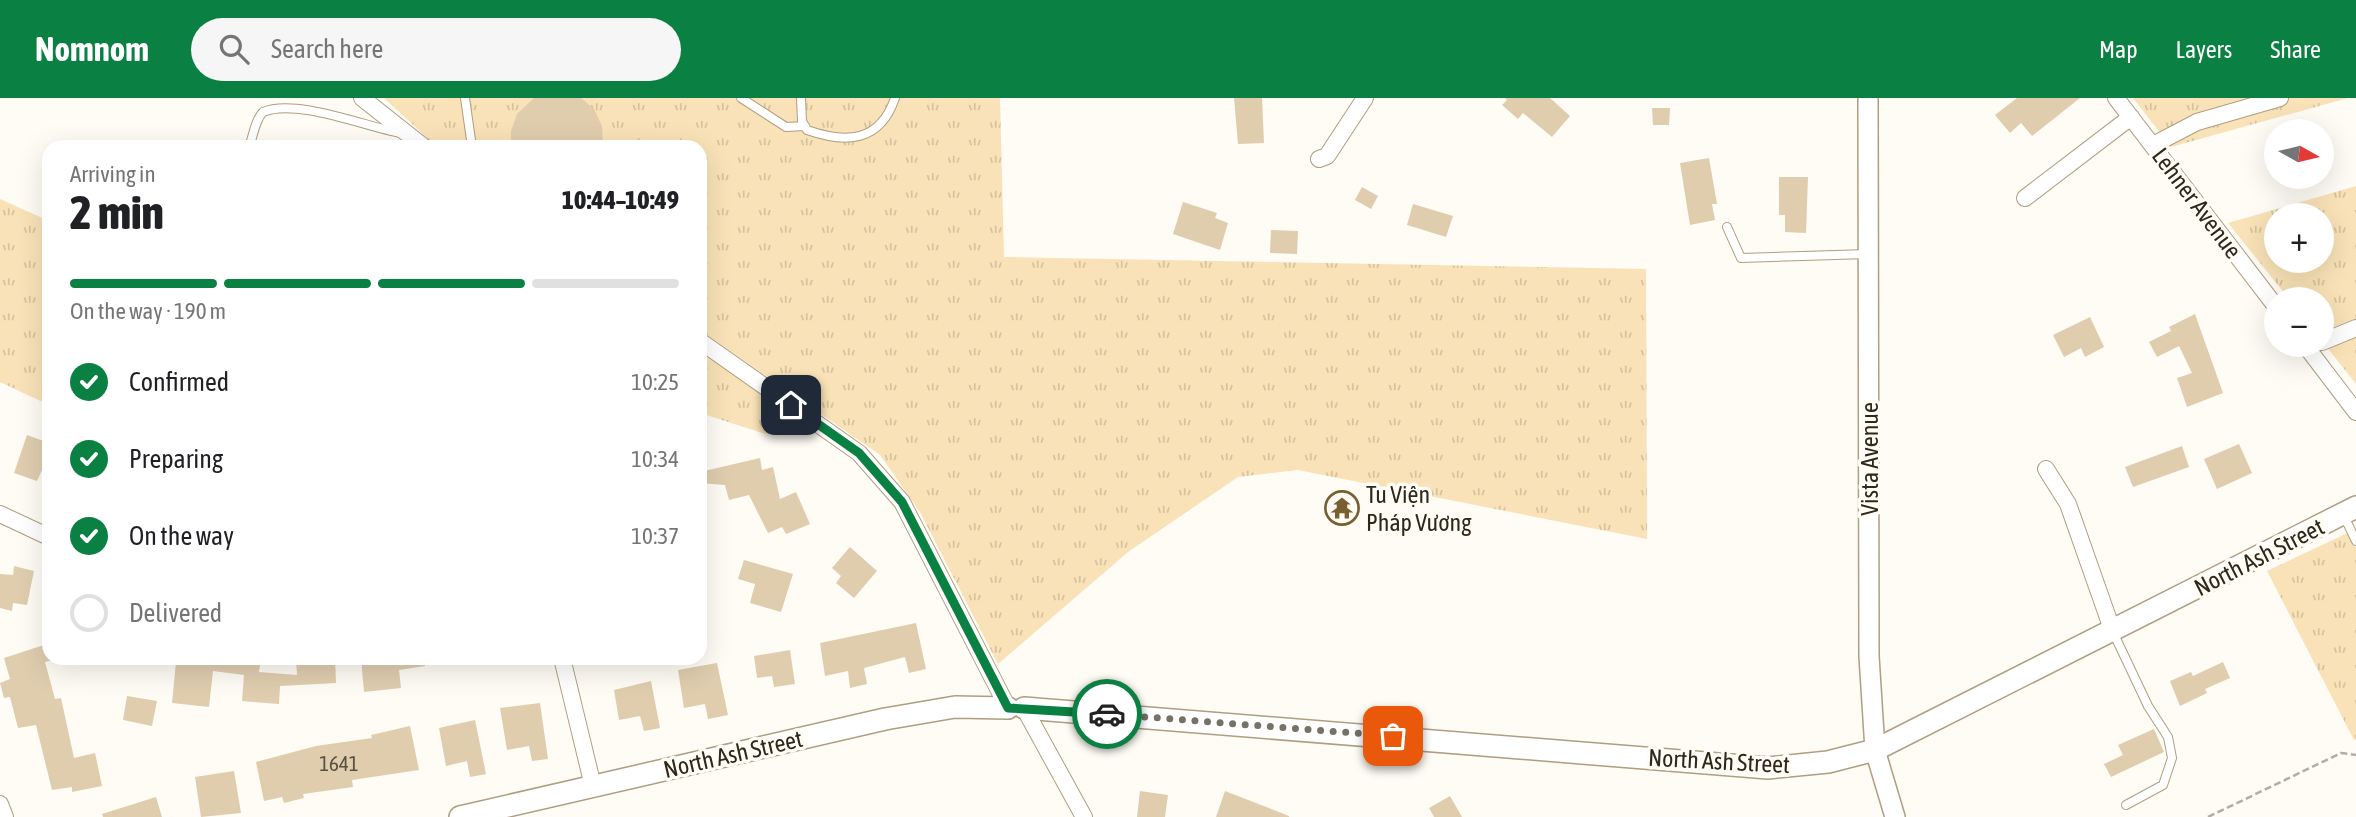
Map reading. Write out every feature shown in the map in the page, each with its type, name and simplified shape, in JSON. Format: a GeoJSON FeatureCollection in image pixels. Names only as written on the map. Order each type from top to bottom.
{"type":"FeatureCollection","features":[{"type":"Feature","properties":{"kind":"main road","name":"North Ash Street"},"geometry":{"type":"LineString","coordinates":[[460,817],[885,719],[955,707],[1016,708],[1768,768],[1828,762],[1875,750],[2113,632],[2349,510]]}},
{"type":"Feature","properties":{"kind":"street"},"geometry":{"type":"LineString","coordinates":[[362,98],[415,140]]}},
{"type":"Feature","properties":{"kind":"street"},"geometry":{"type":"LineString","coordinates":[[1319,159],[1327,156],[1365,98]]}},
{"type":"Feature","properties":{"kind":"street","name":"Vista Avenue"},"geometry":{"type":"LineString","coordinates":[[1868,98],[1869,656],[1875,750],[1895,817]]}},
{"type":"Feature","properties":{"kind":"street","name":"Lehner Avenue"},"geometry":{"type":"LineString","coordinates":[[2116,98],[2264,291]]}},
{"type":"Feature","properties":{"kind":"street"},"geometry":{"type":"LineString","coordinates":[[2153,145],[2197,122],[2280,98]]}},
{"type":"Feature","properties":{"kind":"street"},"geometry":{"type":"LineString","coordinates":[[2025,198],[2131,117]]}},
{"type":"Feature","properties":{"kind":"street"},"geometry":{"type":"LineString","coordinates":[[2334,337],[2356,328]]}},
{"type":"Feature","properties":{"kind":"street"},"geometry":{"type":"LineString","coordinates":[[707,346],[859,453],[902,502],[1016,708],[1084,817]]}},
{"type":"Feature","properties":{"kind":"street"},"geometry":{"type":"LineString","coordinates":[[2321,357],[2356,412]]}},
{"type":"Feature","properties":{"kind":"street"},"geometry":{"type":"LineString","coordinates":[[2046,470],[2068,504],[2113,632]]}},
{"type":"Feature","properties":{"kind":"street"},"geometry":{"type":"LineString","coordinates":[[0,513],[42,534]]}},
{"type":"Feature","properties":{"kind":"street"},"geometry":{"type":"LineString","coordinates":[[564,665],[593,786]]}},
{"type":"Feature","properties":{"kind":"street"},"geometry":{"type":"LineString","coordinates":[[0,804],[5,817]]}},
{"type":"Feature","properties":{"kind":"lane"},"geometry":{"type":"LineString","coordinates":[[465,98],[471,140]]}},
{"type":"Feature","properties":{"kind":"lane"},"geometry":{"type":"LineString","coordinates":[[741,98],[786,127],[805,126]]}},
{"type":"Feature","properties":{"kind":"lane"},"geometry":{"type":"LineString","coordinates":[[802,98],[807,131],[822,136],[860,137],[883,122],[895,98]]}},
{"type":"Feature","properties":{"kind":"lane"},"geometry":{"type":"LineString","coordinates":[[251,140],[261,113],[274,103],[293,100],[325,105],[390,131],[407,134]]}},
{"type":"Feature","properties":{"kind":"lane"},"geometry":{"type":"LineString","coordinates":[[1727,227],[1741,258],[1868,254]]}},
{"type":"Feature","properties":{"kind":"lane"},"geometry":{"type":"LineString","coordinates":[[2349,510],[2356,541]]}},
{"type":"Feature","properties":{"kind":"lane"},"geometry":{"type":"LineString","coordinates":[[2113,632],[2148,706],[2168,737],[2172,758],[2163,785],[2126,805]]}},
{"type":"Feature","properties":{"kind":"path"},"geometry":{"type":"LineString","coordinates":[[2208,817],[2341,753],[2356,755]]}},
{"type":"Feature","properties":{"kind":"green space"},"geometry":{"type":"Polygon","coordinates":[[[384,98],[1000,98],[1004,257],[1646,269],[1647,539],[1298,470],[1238,477],[1128,552],[998,664],[920,512],[880,455],[707,335],[707,140],[429,140],[384,98]]]}},
{"type":"Feature","properties":{"kind":"green space"},"geometry":{"type":"Polygon","coordinates":[[[2133,98],[2348,98],[2264,119],[2264,121],[2171,147],[2133,98]]]}},
{"type":"Feature","properties":{"kind":"green space"},"geometry":{"type":"Polygon","coordinates":[[[2356,186],[2356,384],[2334,356],[2334,287],[2279,287],[2268,273],[2334,273],[2334,203],[2297,203],[2356,186]]]}},
{"type":"Feature","properties":{"kind":"green space"},"geometry":{"type":"Polygon","coordinates":[[[0,199],[42,218],[42,402],[0,382],[0,199]]]}},
{"type":"Feature","properties":{"kind":"green space"},"geometry":{"type":"Polygon","coordinates":[[[2264,213],[2264,268],[2228,223],[2264,213]]]}},
{"type":"Feature","properties":{"kind":"green space"},"geometry":{"type":"Polygon","coordinates":[[[707,357],[780,405],[769,435],[707,415],[707,357]]]}},
{"type":"Feature","properties":{"kind":"green space"},"geometry":{"type":"Polygon","coordinates":[[[2356,529],[2356,739],[2354,740],[2267,571],[2356,529]]]}},
{"type":"Feature","properties":{"kind":"building"},"geometry":{"type":"Polygon","coordinates":[[[534,98],[581,98],[594,109],[602,126],[603,140],[511,140],[517,114],[534,98]]]}},
{"type":"Feature","properties":{"kind":"building"},"geometry":{"type":"Polygon","coordinates":[[[1234,98],[1262,98],[1264,143],[1238,144],[1234,98]]]}},
{"type":"Feature","properties":{"kind":"building"},"geometry":{"type":"Polygon","coordinates":[[[1505,98],[1550,98],[1570,116],[1552,137],[1523,113],[1518,119],[1502,105],[1507,100],[1505,98]]]}},
{"type":"Feature","properties":{"kind":"building"},"geometry":{"type":"Polygon","coordinates":[[[2017,98],[2080,98],[2032,136],[2021,123],[2010,133],[1995,115],[2017,98]]]}},
{"type":"Feature","properties":{"kind":"building"},"geometry":{"type":"Polygon","coordinates":[[[1652,108],[1670,108],[1669,125],[1653,125],[1652,108]]]}},
{"type":"Feature","properties":{"kind":"building"},"geometry":{"type":"Polygon","coordinates":[[[1709,158],[1717,204],[1712,204],[1715,220],[1690,225],[1680,163],[1709,158]]]}},
{"type":"Feature","properties":{"kind":"building"},"geometry":{"type":"Polygon","coordinates":[[[1779,177],[1808,177],[1806,233],[1785,232],[1785,215],[1779,215],[1779,177]]]}},
{"type":"Feature","properties":{"kind":"building"},"geometry":{"type":"Polygon","coordinates":[[[1362,187],[1378,196],[1371,209],[1355,200],[1362,187]]]}},
{"type":"Feature","properties":{"kind":"building"},"geometry":{"type":"Polygon","coordinates":[[[1183,202],[1217,213],[1215,218],[1228,223],[1220,250],[1173,234],[1183,202]]]}},
{"type":"Feature","properties":{"kind":"building"},"geometry":{"type":"Polygon","coordinates":[[[1413,204],[1453,216],[1446,237],[1407,225],[1413,204]]]}},
{"type":"Feature","properties":{"kind":"building"},"geometry":{"type":"Polygon","coordinates":[[[1271,230],[1298,231],[1297,254],[1270,253],[1271,230]]]}},
{"type":"Feature","properties":{"kind":"building"},"geometry":{"type":"Polygon","coordinates":[[[2195,314],[2223,393],[2187,407],[2177,378],[2192,373],[2179,346],[2157,357],[2149,342],[2171,331],[2169,327],[2195,314]]]}},
{"type":"Feature","properties":{"kind":"building"},"geometry":{"type":"Polygon","coordinates":[[[2090,317],[2104,347],[2085,357],[2081,348],[2064,357],[2053,335],[2090,317]]]}},
{"type":"Feature","properties":{"kind":"building"},"geometry":{"type":"Polygon","coordinates":[[[27,435],[42,440],[42,470],[37,481],[14,473],[27,435]]]}},
{"type":"Feature","properties":{"kind":"building"},"geometry":{"type":"Polygon","coordinates":[[[2239,444],[2252,473],[2217,489],[2204,459],[2239,444]]]}},
{"type":"Feature","properties":{"kind":"building"},"geometry":{"type":"Polygon","coordinates":[[[2182,446],[2189,467],[2133,487],[2125,467],[2182,446]]]}},
{"type":"Feature","properties":{"kind":"building"},"geometry":{"type":"Polygon","coordinates":[[[760,458],[762,470],[773,467],[780,499],[796,492],[810,524],[786,534],[782,527],[768,533],[749,495],[729,500],[725,485],[707,484],[707,470],[760,458]]]}},
{"type":"Feature","properties":{"kind":"building"},"geometry":{"type":"Polygon","coordinates":[[[850,547],[877,571],[854,598],[836,583],[841,576],[832,568],[850,547]]]}},
{"type":"Feature","properties":{"kind":"building"},"geometry":{"type":"Polygon","coordinates":[[[744,560],[793,574],[781,612],[750,603],[755,584],[738,579],[744,560]]]}},
{"type":"Feature","properties":{"kind":"building"},"geometry":{"type":"Polygon","coordinates":[[[14,566],[34,571],[27,605],[13,603],[12,611],[0,608],[0,574],[13,575],[14,566]]]}},
{"type":"Feature","properties":{"kind":"building"},"geometry":{"type":"Polygon","coordinates":[[[916,623],[926,669],[909,673],[905,657],[864,668],[867,684],[850,688],[848,671],[825,676],[820,643],[916,623]]]}},
{"type":"Feature","properties":{"kind":"building"},"geometry":{"type":"Polygon","coordinates":[[[42,646],[42,665],[46,665],[55,699],[61,698],[74,758],[95,753],[102,786],[72,792],[72,787],[52,790],[36,725],[18,728],[10,697],[4,698],[0,683],[10,679],[4,658],[42,646]]]}},
{"type":"Feature","properties":{"kind":"building"},"geometry":{"type":"Polygon","coordinates":[[[790,650],[795,684],[774,687],[772,676],[757,678],[754,656],[790,650]]]}},
{"type":"Feature","properties":{"kind":"building"},"geometry":{"type":"Polygon","coordinates":[[[2223,662],[2230,678],[2205,689],[2207,693],[2180,706],[2170,681],[2191,672],[2193,676],[2223,662]]]}},
{"type":"Feature","properties":{"kind":"building"},"geometry":{"type":"Polygon","coordinates":[[[717,663],[728,715],[708,719],[705,704],[684,708],[678,670],[717,663]]]}},
{"type":"Feature","properties":{"kind":"building"},"geometry":{"type":"Polygon","coordinates":[[[176,665],[260,665],[259,672],[297,675],[296,665],[335,665],[336,683],[280,686],[279,704],[242,701],[244,675],[213,671],[209,707],[172,703],[176,665]]]}},
{"type":"Feature","properties":{"kind":"building"},"geometry":{"type":"Polygon","coordinates":[[[362,665],[425,665],[399,670],[401,688],[364,692],[362,665]]]}},
{"type":"Feature","properties":{"kind":"building"},"geometry":{"type":"Polygon","coordinates":[[[651,681],[660,728],[644,731],[640,716],[619,720],[614,690],[651,681]]]}},
{"type":"Feature","properties":{"kind":"building"},"geometry":{"type":"Polygon","coordinates":[[[127,696],[157,701],[152,726],[123,720],[127,696]]]}},
{"type":"Feature","properties":{"kind":"building"},"geometry":{"type":"Polygon","coordinates":[[[540,703],[548,759],[532,761],[529,746],[507,750],[500,708],[540,703]]]}},
{"type":"Feature","properties":{"kind":"building"},"geometry":{"type":"Polygon","coordinates":[[[475,720],[486,774],[470,777],[467,761],[446,766],[439,728],[475,720]]]}},
{"type":"Feature","properties":{"kind":"building"},"geometry":{"type":"Polygon","coordinates":[[[410,726],[419,770],[352,780],[353,787],[303,794],[304,798],[284,803],[282,797],[264,801],[256,762],[316,746],[372,738],[371,735],[410,726]]]}},
{"type":"Feature","properties":{"kind":"building"},"geometry":{"type":"Polygon","coordinates":[[[2154,729],[2164,752],[2111,777],[2104,764],[2123,755],[2118,745],[2154,729]]]}},
{"type":"Feature","properties":{"kind":"building"},"geometry":{"type":"Polygon","coordinates":[[[234,771],[241,813],[201,817],[195,777],[234,771]]]}},
{"type":"Feature","properties":{"kind":"building"},"geometry":{"type":"Polygon","coordinates":[[[1140,791],[1168,795],[1165,817],[1137,817],[1140,791]]]}},
{"type":"Feature","properties":{"kind":"building"},"geometry":{"type":"Polygon","coordinates":[[[1225,791],[1289,816],[1289,817],[1216,817],[1225,791]]]}},
{"type":"Feature","properties":{"kind":"building"},"geometry":{"type":"Polygon","coordinates":[[[1450,796],[1462,817],[1434,817],[1429,808],[1450,796]]]}},
{"type":"Feature","properties":{"kind":"building"},"geometry":{"type":"Polygon","coordinates":[[[156,797],[162,817],[103,817],[102,814],[156,797]]]}},
{"type":"Feature","properties":{"kind":"way so far"},"geometry":{"type":"LineString","coordinates":[[1107,714],[1393,736]]}},
{"type":"Feature","properties":{"kind":"place","name":"Tu Viện Pháp Vương"},"geometry":{"type":"Point","coordinates":[1342,508]}},
{"type":"Feature","properties":{"kind":"route"},"geometry":{"type":"LineString","coordinates":[[791,405],[859,453],[902,502],[1008,708],[1107,714]]}}]}
